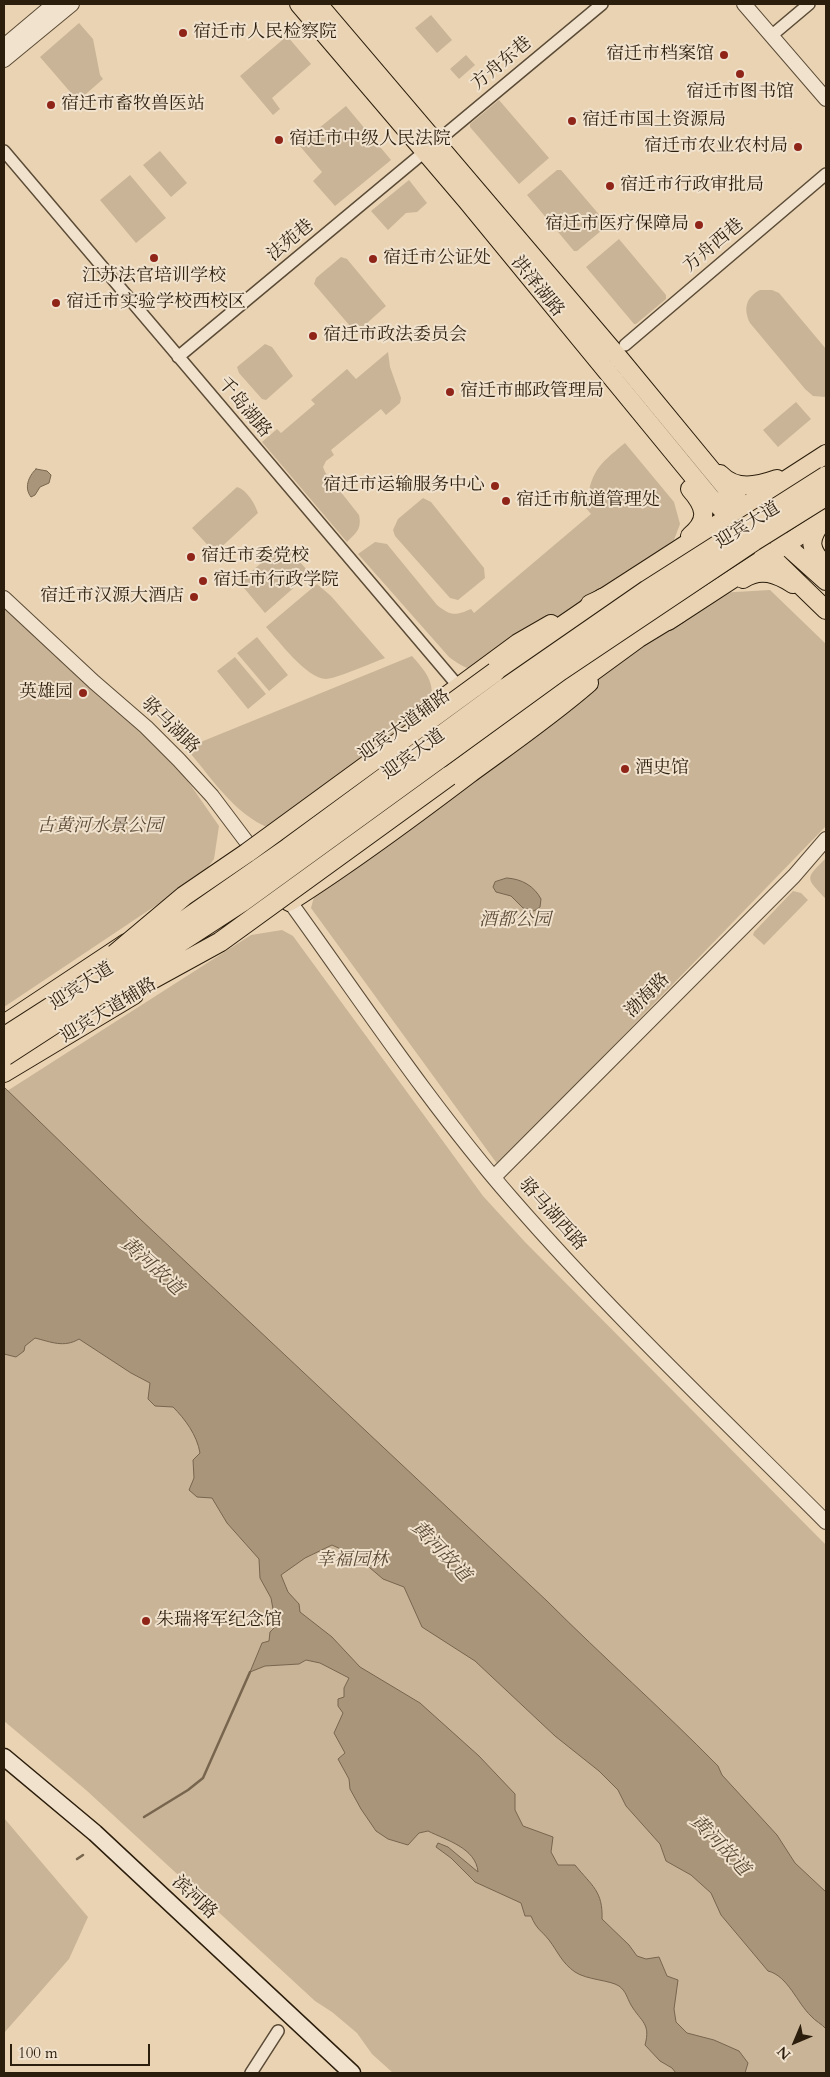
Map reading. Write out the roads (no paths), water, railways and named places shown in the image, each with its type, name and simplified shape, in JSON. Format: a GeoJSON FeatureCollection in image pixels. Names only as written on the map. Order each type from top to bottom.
{"type":"FeatureCollection","features":[{"type":"Feature","properties":{"kind":"highway","name":"迎宾大道"},"geometry":{"type":"LineString","coordinates":[[4,1036],[166,933],[272,859],[507,687],[647,590],[826,476]]}},
{"type":"Feature","properties":{"kind":"highway","name":"迎宾大道"},"geometry":{"type":"LineString","coordinates":[[7,1066],[242,902],[560,671],[754,541],[826,496]]}},
{"type":"Feature","properties":{"kind":"highway"},"geometry":{"type":"LineString","coordinates":[[4,1036],[115,954],[184,896],[247,853],[495,672],[603,598]]}},
{"type":"Feature","properties":{"kind":"highway"},"geometry":{"type":"LineString","coordinates":[[7,1066],[148,980],[220,942],[638,638],[679,613]]}},
{"type":"Feature","properties":{"kind":"main road","name":"洪泽湖路"},"geometry":{"type":"LineString","coordinates":[[299,4],[431,147],[615,352],[738,501],[826,581]]}},
{"type":"Feature","properties":{"kind":"main road","name":"洪泽湖路"},"geometry":{"type":"LineString","coordinates":[[322,6],[541,291],[710,497],[775,559],[826,612]]}},
{"type":"Feature","properties":{"kind":"main road"},"geometry":{"type":"LineString","coordinates":[[541,291],[599,374],[698,498],[702,507],[703,520],[699,529],[686,540],[641,568],[624,584]]}},
{"type":"Feature","properties":{"kind":"main road"},"geometry":{"type":"LineString","coordinates":[[668,417],[723,478],[733,484],[744,487],[779,478],[826,454]]}},
{"type":"Feature","properties":{"kind":"main road","name":"迎宾大道辅路"},"geometry":{"type":"LineString","coordinates":[[4,1024],[220,877],[279,821],[518,643],[603,598],[728,516],[738,501],[826,454]]}},
{"type":"Feature","properties":{"kind":"main road"},"geometry":{"type":"LineString","coordinates":[[824,519],[813,533],[811,541],[813,549],[826,566]]}},
{"type":"Feature","properties":{"kind":"main road","name":"迎宾大道辅路"},"geometry":{"type":"LineString","coordinates":[[7,1066],[130,996],[189,965],[351,862],[559,709],[622,654],[679,613],[775,559],[786,544],[824,519]]}},
{"type":"Feature","properties":{"kind":"main road"},"geometry":{"type":"LineString","coordinates":[[679,613],[716,595],[748,575],[768,572],[796,586],[826,612]]}},
{"type":"Feature","properties":{"kind":"main road","name":"滨河路"},"geometry":{"type":"LineString","coordinates":[[4,1757],[95,1833],[352,2073]]}},
{"type":"Feature","properties":{"kind":"street"},"geometry":{"type":"LineString","coordinates":[[4,46],[54,4]]}},
{"type":"Feature","properties":{"kind":"street"},"geometry":{"type":"LineString","coordinates":[[4,60],[72,4]]}},
{"type":"Feature","properties":{"kind":"street","name":"方舟东巷"},"geometry":{"type":"LineString","coordinates":[[431,147],[602,4]]}},
{"type":"Feature","properties":{"kind":"street"},"geometry":{"type":"LineString","coordinates":[[744,4],[826,99]]}},
{"type":"Feature","properties":{"kind":"street"},"geometry":{"type":"LineString","coordinates":[[771,36],[809,4]]}},
{"type":"Feature","properties":{"kind":"street","name":"法苑巷"},"geometry":{"type":"LineString","coordinates":[[178,357],[431,147]]}},
{"type":"Feature","properties":{"kind":"street","name":"千岛湖路"},"geometry":{"type":"LineString","coordinates":[[4,151],[459,687]]}},
{"type":"Feature","properties":{"kind":"street","name":"方舟西巷"},"geometry":{"type":"LineString","coordinates":[[624,345],[826,174]]}},
{"type":"Feature","properties":{"kind":"street","name":"骆马湖路"},"geometry":{"type":"LineString","coordinates":[[4,598],[94,682],[146,727],[212,796],[289,901]]}},
{"type":"Feature","properties":{"kind":"street"},"geometry":{"type":"LineString","coordinates":[[146,727],[207,794],[232,830],[238,844],[236,856],[228,869]]}},
{"type":"Feature","properties":{"kind":"street","name":"渤海路"},"geometry":{"type":"LineString","coordinates":[[494,1177],[794,876],[826,839]]}},
{"type":"Feature","properties":{"kind":"street","name":"骆马湖西路"},"geometry":{"type":"LineString","coordinates":[[289,901],[399,1054],[512,1199],[612,1308],[826,1522]]}},
{"type":"Feature","properties":{"kind":"street"},"geometry":{"type":"LineString","coordinates":[[251,2073],[278,2031]]}},
{"type":"Feature","properties":{"kind":"water"},"geometry":{"type":"Polygon","coordinates":[[[36,469],[47,471],[51,475],[49,483],[40,487],[35,495],[31,497],[27,486],[31,475],[36,469]]]}},
{"type":"Feature","properties":{"kind":"water"},"geometry":{"type":"Polygon","coordinates":[[[507,878],[518,880],[531,887],[541,899],[540,907],[534,911],[523,908],[511,896],[496,892],[493,887],[495,882],[507,878]]]}},
{"type":"Feature","properties":{"kind":"water","name":"黄河故道"},"geometry":{"type":"Polygon","coordinates":[[[4,1087],[139,1218],[547,1601],[718,1766],[722,1775],[777,1835],[795,1863],[826,1892],[826,2029],[806,2011],[792,1990],[781,1978],[768,1971],[721,1915],[711,1893],[691,1875],[666,1861],[660,1844],[626,1806],[618,1790],[599,1771],[555,1736],[475,1661],[422,1627],[404,1587],[383,1579],[356,1556],[332,1545],[305,1558],[281,1575],[288,1592],[299,1604],[300,1612],[332,1637],[360,1667],[420,1703],[479,1756],[515,1794],[515,1810],[523,1826],[553,1837],[551,1852],[558,1865],[575,1865],[595,1889],[601,1902],[602,1919],[629,1945],[637,1956],[646,1959],[659,1957],[667,1976],[678,1980],[674,2009],[676,2022],[687,2033],[714,2040],[739,2051],[748,2063],[745,2073],[676,2073],[672,2068],[660,2061],[645,2045],[647,2038],[646,2027],[631,2005],[625,1992],[619,1986],[580,1975],[571,1969],[537,1927],[531,1916],[525,1916],[521,1903],[475,1882],[451,1858],[436,1847],[438,1843],[448,1847],[478,1872],[472,1857],[466,1851],[428,1831],[419,1833],[408,1845],[388,1839],[376,1831],[350,1789],[349,1779],[338,1759],[345,1753],[334,1733],[343,1713],[338,1706],[338,1699],[344,1697],[344,1688],[349,1678],[320,1663],[306,1660],[299,1664],[265,1666],[250,1672],[262,1643],[269,1641],[270,1632],[276,1626],[271,1598],[260,1578],[259,1559],[227,1523],[212,1498],[197,1497],[189,1490],[194,1478],[193,1460],[200,1453],[190,1428],[182,1417],[173,1407],[155,1406],[148,1399],[150,1383],[131,1373],[79,1339],[63,1344],[35,1338],[16,1357],[4,1354],[4,1087]]]}},
{"type":"Feature","properties":{"kind":"waterway"},"geometry":{"type":"LineString","coordinates":[[144,1817],[188,1790],[203,1778],[250,1672]]}},
{"type":"Feature","properties":{"kind":"waterway"},"geometry":{"type":"LineString","coordinates":[[77,1859],[83,1855]]}},
{"type":"Feature","properties":{"kind":"place","name":"宿迁市人民检察院"},"geometry":{"type":"Point","coordinates":[183,33]}},
{"type":"Feature","properties":{"kind":"place","name":"宿迁市档案馆"},"geometry":{"type":"Point","coordinates":[724,55]}},
{"type":"Feature","properties":{"kind":"place","name":"宿迁市图书馆"},"geometry":{"type":"Point","coordinates":[740,74]}},
{"type":"Feature","properties":{"kind":"place","name":"宿迁市畜牧兽医站"},"geometry":{"type":"Point","coordinates":[51,105]}},
{"type":"Feature","properties":{"kind":"place","name":"宿迁市国土资源局"},"geometry":{"type":"Point","coordinates":[572,121]}},
{"type":"Feature","properties":{"kind":"place","name":"宿迁市中级人民法院"},"geometry":{"type":"Point","coordinates":[279,140]}},
{"type":"Feature","properties":{"kind":"place","name":"宿迁市农业农村局"},"geometry":{"type":"Point","coordinates":[798,147]}},
{"type":"Feature","properties":{"kind":"place","name":"宿迁市行政审批局"},"geometry":{"type":"Point","coordinates":[610,186]}},
{"type":"Feature","properties":{"kind":"place","name":"宿迁市医疗保障局"},"geometry":{"type":"Point","coordinates":[699,225]}},
{"type":"Feature","properties":{"kind":"place","name":"江苏法官培训学校"},"geometry":{"type":"Point","coordinates":[154,258]}},
{"type":"Feature","properties":{"kind":"place","name":"宿迁市公证处"},"geometry":{"type":"Point","coordinates":[373,259]}},
{"type":"Feature","properties":{"kind":"place","name":"宿迁市实验学校西校区"},"geometry":{"type":"Point","coordinates":[56,303]}},
{"type":"Feature","properties":{"kind":"place","name":"宿迁市政法委员会"},"geometry":{"type":"Point","coordinates":[313,336]}},
{"type":"Feature","properties":{"kind":"place","name":"宿迁市邮政管理局"},"geometry":{"type":"Point","coordinates":[450,392]}},
{"type":"Feature","properties":{"kind":"place","name":"宿迁市运输服务中心"},"geometry":{"type":"Point","coordinates":[495,486]}},
{"type":"Feature","properties":{"kind":"place","name":"宿迁市航道管理处"},"geometry":{"type":"Point","coordinates":[506,501]}},
{"type":"Feature","properties":{"kind":"place","name":"宿迁市委党校"},"geometry":{"type":"Point","coordinates":[191,557]}},
{"type":"Feature","properties":{"kind":"place","name":"宿迁市行政学院"},"geometry":{"type":"Point","coordinates":[203,581]}},
{"type":"Feature","properties":{"kind":"place","name":"宿迁市汉源大酒店"},"geometry":{"type":"Point","coordinates":[194,597]}},
{"type":"Feature","properties":{"kind":"place","name":"英雄园"},"geometry":{"type":"Point","coordinates":[83,693]}},
{"type":"Feature","properties":{"kind":"place","name":"酒史馆"},"geometry":{"type":"Point","coordinates":[625,769]}},
{"type":"Feature","properties":{"kind":"place","name":"朱瑞将军纪念馆"},"geometry":{"type":"Point","coordinates":[146,1621]}},
{"type":"Feature","properties":{"kind":"park label","name":"古黄河水景公园"},"geometry":{"type":"Point","coordinates":[100,827]}},
{"type":"Feature","properties":{"kind":"park label","name":"酒都公园"},"geometry":{"type":"Point","coordinates":[515,921]}},
{"type":"Feature","properties":{"kind":"park label","name":"幸福园林"},"geometry":{"type":"Point","coordinates":[352,1561]}}]}
